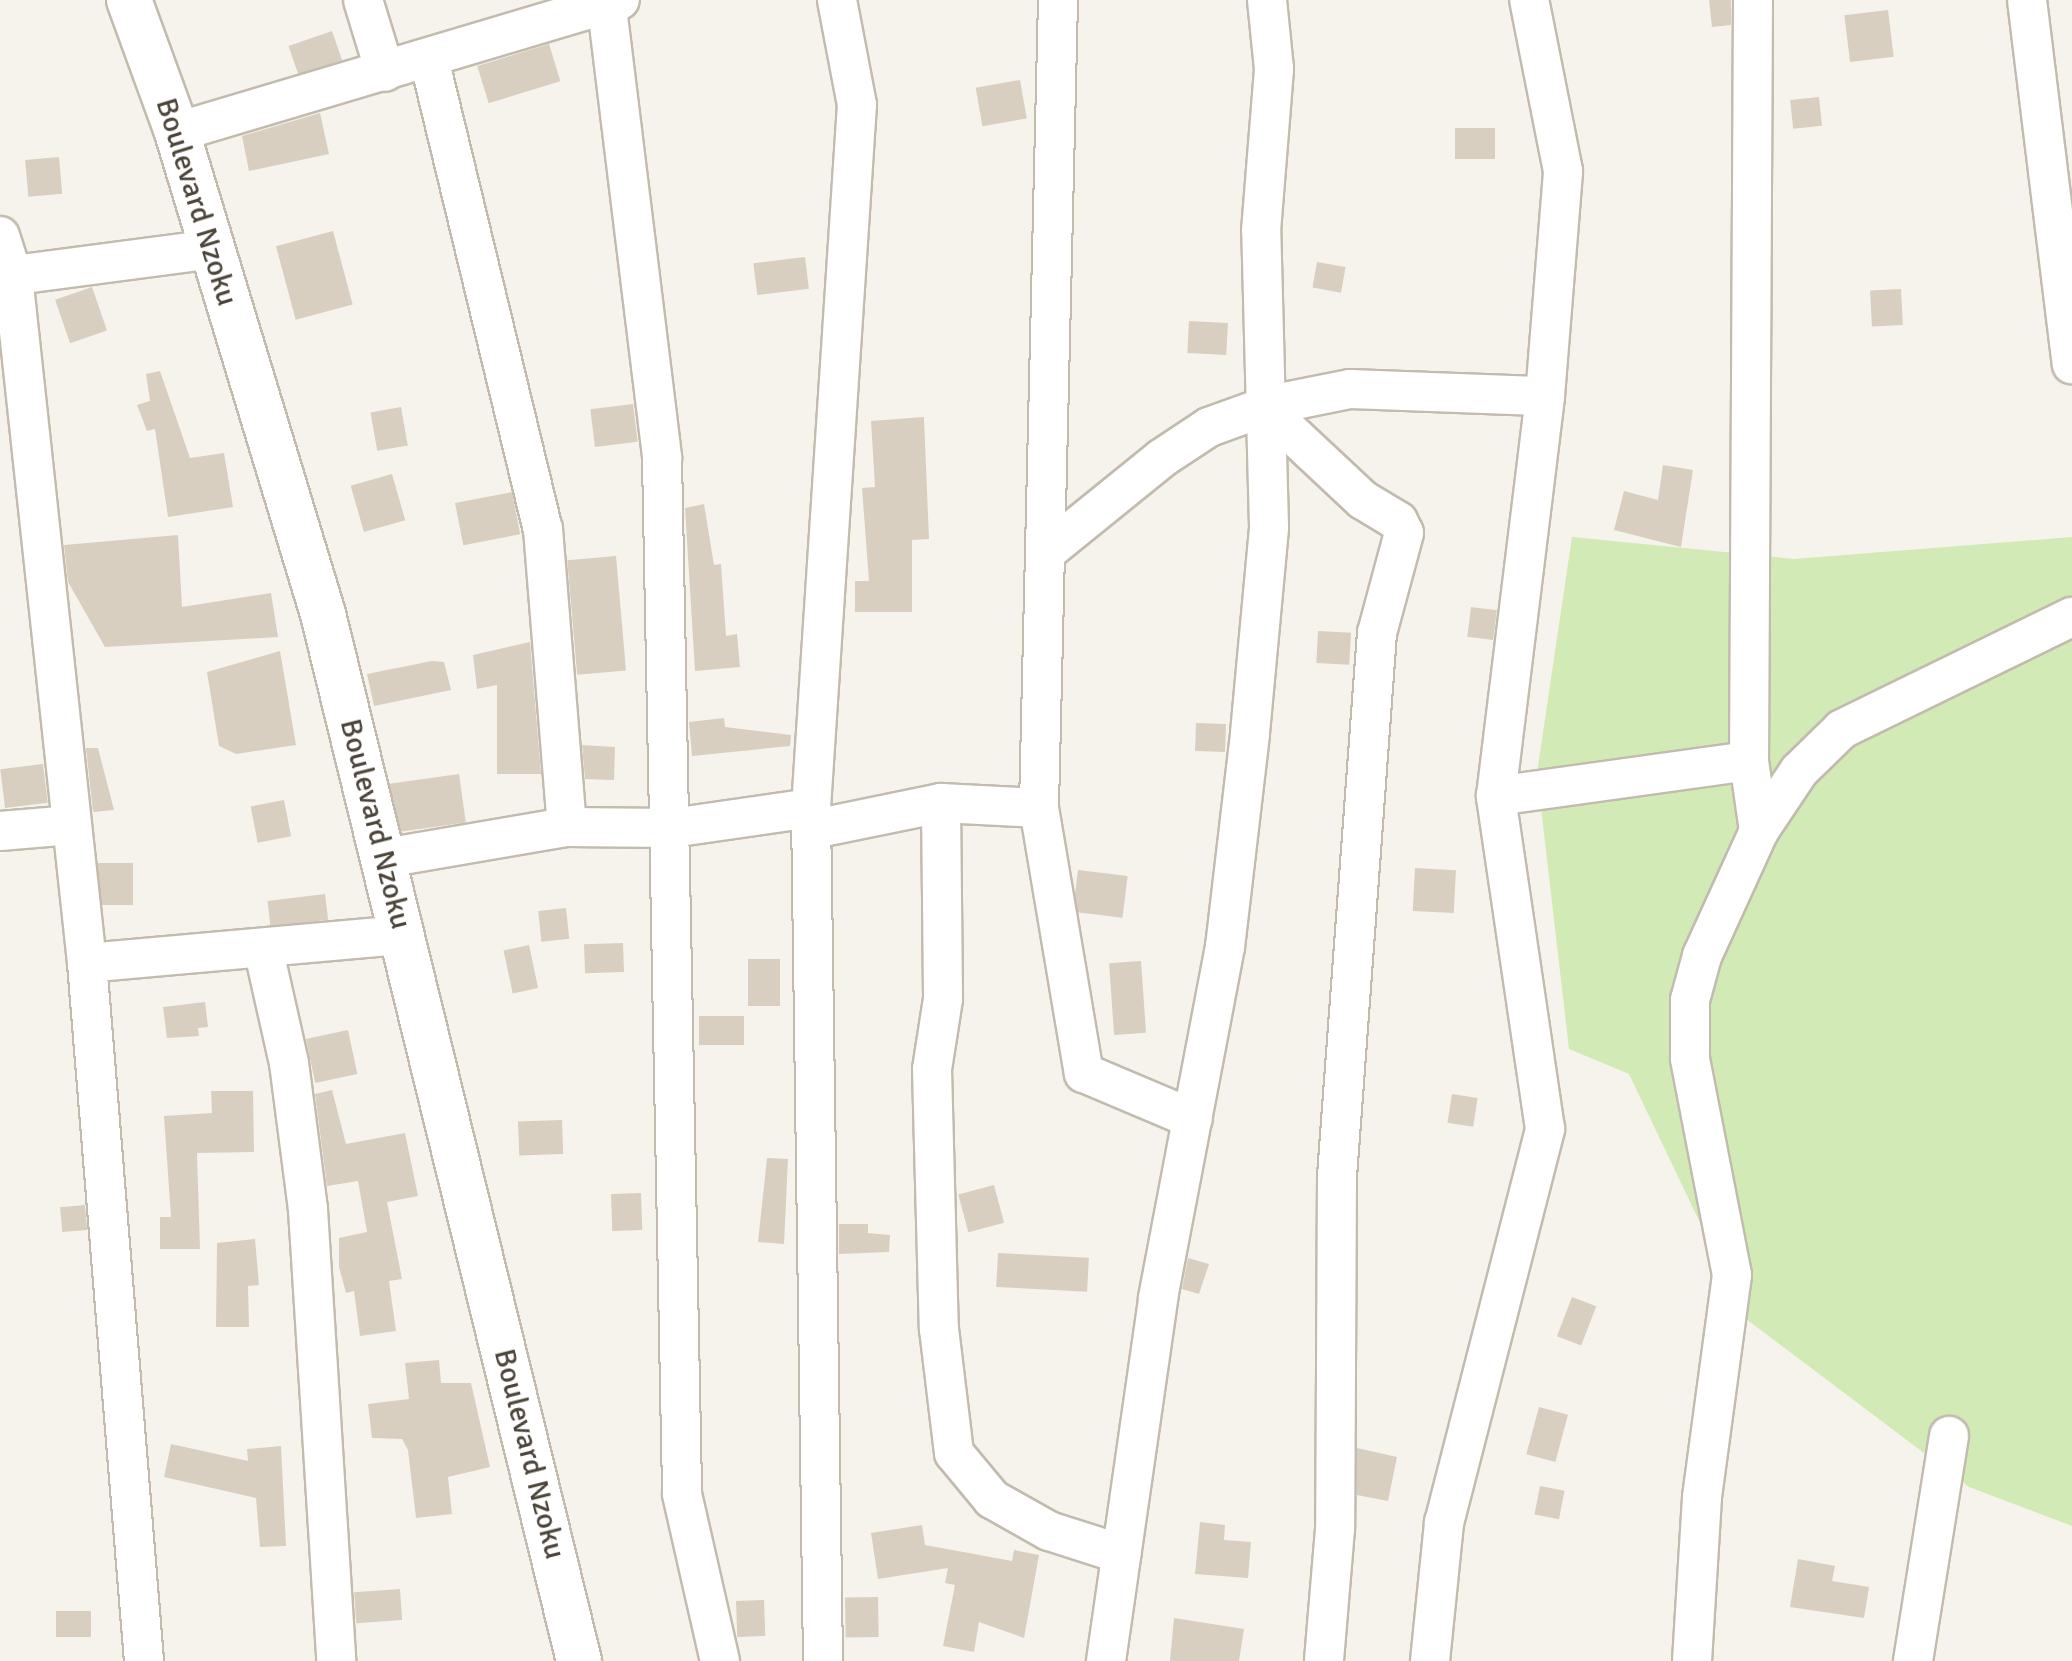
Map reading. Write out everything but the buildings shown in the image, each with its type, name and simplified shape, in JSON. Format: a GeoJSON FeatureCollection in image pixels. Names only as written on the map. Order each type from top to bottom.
{"type":"FeatureCollection","features":[{"type":"Feature","properties":{"kind":"street","name":"Boulevard Nzoku"},"geometry":{"type":"LineString","coordinates":[[129,0],[177,132],[323,614],[579,1661]]}},
{"type":"Feature","properties":{"kind":"street"},"geometry":{"type":"LineString","coordinates":[[363,0],[385,72]]}},
{"type":"Feature","properties":{"kind":"street"},"geometry":{"type":"LineString","coordinates":[[823,1661],[812,818],[857,105],[837,0]]}},
{"type":"Feature","properties":{"kind":"street"},"geometry":{"type":"LineString","coordinates":[[1058,0],[1039,808],[1084,1073],[1193,1119]]}},
{"type":"Feature","properties":{"kind":"street"},"geometry":{"type":"LineString","coordinates":[[1106,1661],[1158,1298],[1225,947],[1248,748],[1269,527],[1270,410],[1261,231],[1274,69],[1267,0]]}},
{"type":"Feature","properties":{"kind":"street"},"geometry":{"type":"LineString","coordinates":[[1430,1661],[1444,1523],[1545,1129],[1496,796],[1545,396],[1563,171],[1529,0]]}},
{"type":"Feature","properties":{"kind":"street"},"geometry":{"type":"LineString","coordinates":[[1753,0],[1749,761],[1759,831]]}},
{"type":"Feature","properties":{"kind":"street"},"geometry":{"type":"LineString","coordinates":[[2027,0],[2072,364]]}},
{"type":"Feature","properties":{"kind":"street"},"geometry":{"type":"LineString","coordinates":[[177,132],[612,2],[662,458],[672,828],[682,1494],[720,1661]]}},
{"type":"Feature","properties":{"kind":"street"},"geometry":{"type":"LineString","coordinates":[[429,59],[543,529],[567,827]]}},
{"type":"Feature","properties":{"kind":"street"},"geometry":{"type":"LineString","coordinates":[[0,236],[87,963],[144,1661]]}},
{"type":"Feature","properties":{"kind":"street"},"geometry":{"type":"LineString","coordinates":[[6,277],[212,249]]}},
{"type":"Feature","properties":{"kind":"street"},"geometry":{"type":"LineString","coordinates":[[1046,552],[1174,450],[1209,427],[1350,389],[1545,396]]}},
{"type":"Feature","properties":{"kind":"street"},"geometry":{"type":"LineString","coordinates":[[1270,410],[1363,500],[1398,521],[1404,533],[1377,633],[1337,1177],[1335,1529],[1324,1661]]}},
{"type":"Feature","properties":{"kind":"street"},"geometry":{"type":"LineString","coordinates":[[1692,1661],[1702,1497],[1732,1275],[1697,1120],[1690,1000],[1759,831],[1799,771],[1842,729],[2072,616]]}},
{"type":"Feature","properties":{"kind":"street"},"geometry":{"type":"LineString","coordinates":[[1496,796],[1749,761]]}},
{"type":"Feature","properties":{"kind":"street"},"geometry":{"type":"LineString","coordinates":[[941,803],[943,999],[932,1069],[939,1329],[954,1453],[992,1499],[1049,1531],[1121,1554]]}},
{"type":"Feature","properties":{"kind":"street"},"geometry":{"type":"LineString","coordinates":[[385,858],[567,827],[672,828],[812,818],[941,803],[1039,808]]}},
{"type":"Feature","properties":{"kind":"street"},"geometry":{"type":"LineString","coordinates":[[0,831],[72,825]]}},
{"type":"Feature","properties":{"kind":"street"},"geometry":{"type":"LineString","coordinates":[[87,963],[264,952],[403,935]]}},
{"type":"Feature","properties":{"kind":"street"},"geometry":{"type":"LineString","coordinates":[[264,952],[299,1129],[336,1661]]}},
{"type":"Feature","properties":{"kind":"street"},"geometry":{"type":"LineString","coordinates":[[1913,1661],[1949,1436]]}},
{"type":"Feature","properties":{"kind":"green space"},"geometry":{"type":"Polygon","coordinates":[[[1572,537],[1794,559],[2072,537],[2072,1526],[1969,1487],[1746,1319],[1629,1074],[1569,1049],[1537,773],[1572,537]]]}}]}
